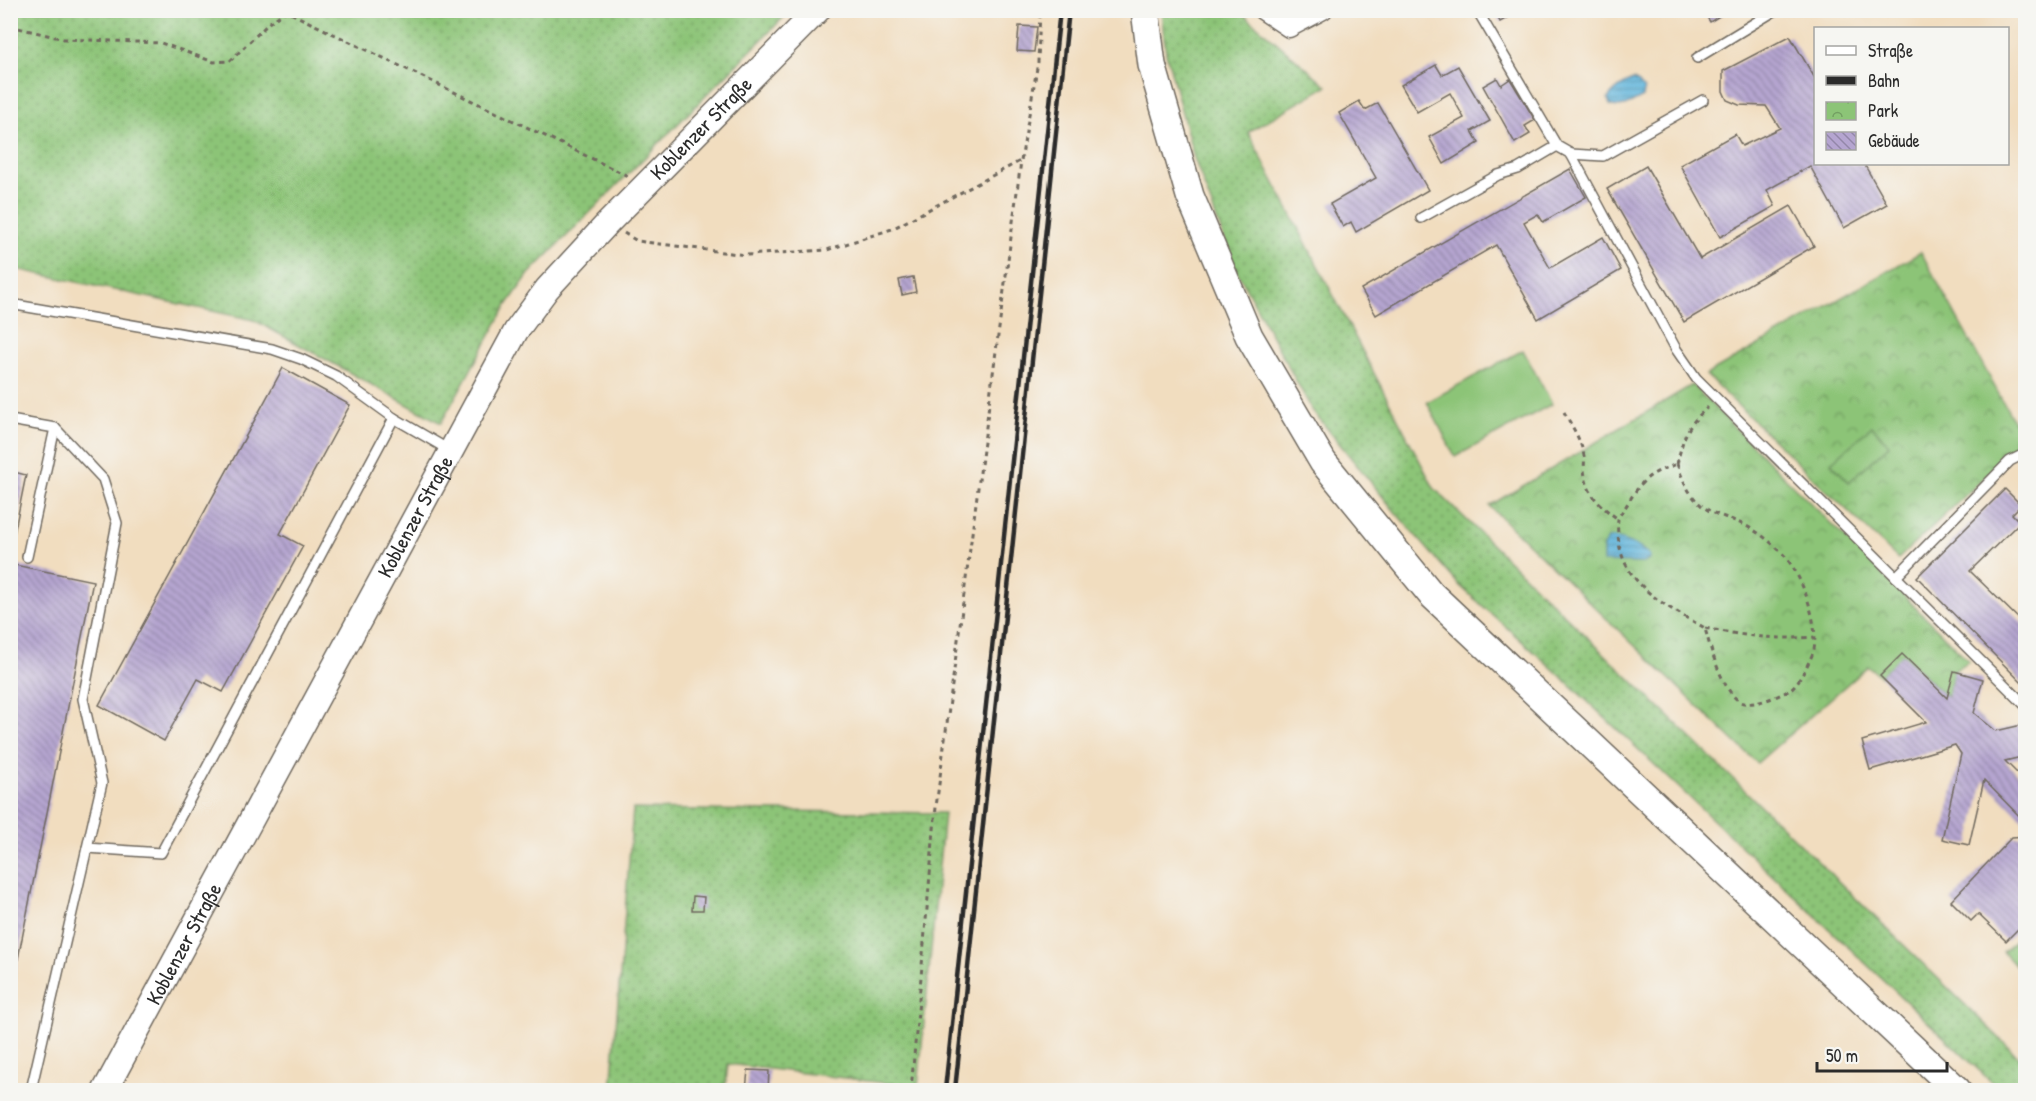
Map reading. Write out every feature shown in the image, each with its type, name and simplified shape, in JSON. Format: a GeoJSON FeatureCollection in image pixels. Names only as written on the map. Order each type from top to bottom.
{"type":"FeatureCollection","features":[{"type":"Feature","properties":{"kind":"main road"},"geometry":{"type":"LineString","coordinates":[[1145,10],[1152,65],[1190,196],[1249,336],[1323,462],[1431,594],[1957,1090]]}},
{"type":"Feature","properties":{"kind":"street","name":"Koblenzer Straße"},"geometry":{"type":"LineString","coordinates":[[105,1090],[516,331],[547,289],[818,10]]}},
{"type":"Feature","properties":{"kind":"street"},"geometry":{"type":"LineString","coordinates":[[1262,10],[1290,28],[1323,10]]}},
{"type":"Feature","properties":{"kind":"lane"},"geometry":{"type":"LineString","coordinates":[[1477,10],[1557,146],[1571,154],[1603,156],[1703,100]]}},
{"type":"Feature","properties":{"kind":"lane"},"geometry":{"type":"LineString","coordinates":[[1697,58],[1776,10]]}},
{"type":"Feature","properties":{"kind":"lane"},"geometry":{"type":"LineString","coordinates":[[1421,218],[1498,175],[1518,169],[1557,146]]}},
{"type":"Feature","properties":{"kind":"lane"},"geometry":{"type":"LineString","coordinates":[[1571,154],[1676,349],[1696,378],[2025,706]]}},
{"type":"Feature","properties":{"kind":"lane"},"geometry":{"type":"LineString","coordinates":[[10,304],[272,349],[301,359],[336,376],[394,418],[451,452]]}},
{"type":"Feature","properties":{"kind":"lane"},"geometry":{"type":"LineString","coordinates":[[87,848],[161,853],[394,418]]}},
{"type":"Feature","properties":{"kind":"lane"},"geometry":{"type":"LineString","coordinates":[[10,420],[55,428],[103,479],[117,524],[83,699],[102,783],[31,1090]]}},
{"type":"Feature","properties":{"kind":"lane"},"geometry":{"type":"LineString","coordinates":[[27,557],[55,428]]}},
{"type":"Feature","properties":{"kind":"lane"},"geometry":{"type":"LineString","coordinates":[[1896,577],[2010,461],[2025,456]]}},
{"type":"Feature","properties":{"kind":"path"},"geometry":{"type":"LineString","coordinates":[[911,1090],[936,807],[1021,161],[1038,62],[1040,10]]}},
{"type":"Feature","properties":{"kind":"path"},"geometry":{"type":"LineString","coordinates":[[10,26],[64,39],[161,43],[214,62],[230,61],[270,22],[286,11],[646,185]]}},
{"type":"Feature","properties":{"kind":"path"},"geometry":{"type":"LineString","coordinates":[[629,225],[622,232],[637,241],[746,255],[827,250],[892,229],[1021,161]]}},
{"type":"Feature","properties":{"kind":"path"},"geometry":{"type":"LineString","coordinates":[[1705,628],[1711,653],[1727,687],[1737,700],[1744,703],[1770,699],[1788,692],[1797,684],[1812,657],[1815,637],[1808,596],[1783,553],[1760,534],[1703,507],[1686,489],[1677,464],[1684,435],[1693,420],[1717,399]]}},
{"type":"Feature","properties":{"kind":"path"},"geometry":{"type":"LineString","coordinates":[[1564,412],[1578,437],[1585,457],[1584,470],[1589,487],[1599,505],[1618,519]]}},
{"type":"Feature","properties":{"kind":"path"},"geometry":{"type":"LineString","coordinates":[[1677,464],[1658,470],[1641,483],[1618,519],[1621,554],[1629,572],[1639,584],[1664,605],[1705,628],[1750,637],[1788,639],[1815,637]]}},
{"type":"Feature","properties":{"kind":"green space"},"geometry":{"type":"Polygon","coordinates":[[[11,10],[790,11],[529,274],[507,305],[441,423],[254,320],[11,268],[11,10]]]}},
{"type":"Feature","properties":{"kind":"green space"},"geometry":{"type":"Polygon","coordinates":[[[1161,11],[1240,11],[1327,86],[1248,132],[1434,488],[2025,1063],[2025,1090],[2000,1090],[1552,668],[1459,585],[1396,513],[1312,410],[1234,266],[1194,158],[1166,53],[1161,11]]]}},
{"type":"Feature","properties":{"kind":"green space"},"geometry":{"type":"Polygon","coordinates":[[[1921,252],[2024,440],[1898,559],[1706,375],[1921,252]]]}},
{"type":"Feature","properties":{"kind":"green space"},"geometry":{"type":"Polygon","coordinates":[[[1523,350],[1552,404],[1455,457],[1427,402],[1523,350]]]}},
{"type":"Feature","properties":{"kind":"green space"},"geometry":{"type":"Polygon","coordinates":[[[1692,385],[1969,661],[1954,671],[1947,698],[1903,654],[1880,676],[1868,666],[1757,763],[1489,506],[1692,385]]]}},
{"type":"Feature","properties":{"kind":"green space"},"geometry":{"type":"Polygon","coordinates":[[[1872,426],[1889,445],[1849,482],[1831,463],[1872,426]]]}},
{"type":"Feature","properties":{"kind":"green space"},"geometry":{"type":"Polygon","coordinates":[[[633,809],[944,813],[918,1087],[728,1064],[725,1090],[611,1090],[633,809]]]}},
{"type":"Feature","properties":{"kind":"green space"},"geometry":{"type":"Polygon","coordinates":[[[2025,930],[2025,976],[2003,952],[2025,930]]]}},
{"type":"Feature","properties":{"kind":"water"},"geometry":{"type":"Polygon","coordinates":[[[1633,80],[1639,83],[1644,90],[1643,97],[1623,106],[1610,105],[1608,99],[1613,93],[1622,85],[1633,80]]]}},
{"type":"Feature","properties":{"kind":"water"},"geometry":{"type":"Polygon","coordinates":[[[1613,538],[1636,546],[1649,554],[1650,559],[1643,563],[1603,562],[1603,546],[1608,539],[1613,538]]]}},
{"type":"Feature","properties":{"kind":"building"},"geometry":{"type":"Polygon","coordinates":[[[1494,10],[1522,10],[1500,22],[1494,10]]]}},
{"type":"Feature","properties":{"kind":"building"},"geometry":{"type":"Polygon","coordinates":[[[1703,10],[1729,10],[1710,22],[1703,10]]]}},
{"type":"Feature","properties":{"kind":"building"},"geometry":{"type":"Polygon","coordinates":[[[1019,26],[1037,27],[1034,52],[1017,51],[1019,26]]]}},
{"type":"Feature","properties":{"kind":"building"},"geometry":{"type":"Polygon","coordinates":[[[1790,36],[1814,77],[1814,165],[1865,165],[1887,204],[1844,228],[1810,166],[1767,190],[1775,206],[1720,237],[1680,165],[1735,134],[1742,146],[1780,128],[1766,106],[1739,105],[1727,100],[1723,91],[1723,71],[1790,36]]]}},
{"type":"Feature","properties":{"kind":"building"},"geometry":{"type":"Polygon","coordinates":[[[1436,65],[1442,75],[1458,66],[1490,121],[1472,131],[1479,143],[1444,164],[1429,137],[1464,118],[1450,93],[1417,112],[1401,85],[1436,65]]]}},
{"type":"Feature","properties":{"kind":"building"},"geometry":{"type":"Polygon","coordinates":[[[1497,78],[1501,85],[1510,79],[1535,120],[1525,126],[1530,134],[1515,143],[1483,86],[1497,78]]]}},
{"type":"Feature","properties":{"kind":"building"},"geometry":{"type":"Polygon","coordinates":[[[1359,101],[1365,110],[1378,103],[1428,190],[1356,232],[1351,222],[1343,227],[1330,204],[1376,178],[1339,113],[1359,101]]]}},
{"type":"Feature","properties":{"kind":"building"},"geometry":{"type":"Polygon","coordinates":[[[1646,166],[1700,259],[1791,206],[1814,246],[1684,322],[1607,189],[1646,166]]]}},
{"type":"Feature","properties":{"kind":"building"},"geometry":{"type":"Polygon","coordinates":[[[1570,169],[1586,197],[1543,222],[1538,214],[1524,222],[1550,268],[1603,237],[1621,270],[1538,319],[1496,245],[1376,315],[1361,289],[1570,169]]]}},
{"type":"Feature","properties":{"kind":"building"},"geometry":{"type":"Polygon","coordinates":[[[913,277],[916,292],[902,295],[899,280],[913,277]]]}},
{"type":"Feature","properties":{"kind":"building"},"geometry":{"type":"Polygon","coordinates":[[[283,368],[350,405],[280,534],[303,546],[223,692],[198,679],[164,741],[99,705],[283,368]]]}},
{"type":"Feature","properties":{"kind":"building"},"geometry":{"type":"Polygon","coordinates":[[[10,471],[26,475],[12,544],[10,544],[10,471]]]}},
{"type":"Feature","properties":{"kind":"building"},"geometry":{"type":"Polygon","coordinates":[[[2005,489],[2021,505],[2012,514],[2020,522],[1970,571],[2026,626],[2026,687],[1917,577],[2005,489]]]}},
{"type":"Feature","properties":{"kind":"building"},"geometry":{"type":"Polygon","coordinates":[[[10,564],[93,581],[12,989],[10,989],[10,564]]]}},
{"type":"Feature","properties":{"kind":"building"},"geometry":{"type":"Polygon","coordinates":[[[1902,654],[1947,698],[1954,671],[1983,679],[1974,713],[1996,731],[2026,724],[2026,756],[2005,761],[2026,782],[2026,823],[1984,780],[1969,845],[1942,839],[1961,754],[1955,745],[1870,770],[1862,741],[1926,722],[1880,676],[1902,654]]]}},
{"type":"Feature","properties":{"kind":"building"},"geometry":{"type":"Polygon","coordinates":[[[2026,836],[2026,921],[2006,941],[1978,914],[1971,921],[1951,901],[2012,837],[2026,836]]]}},
{"type":"Feature","properties":{"kind":"building"},"geometry":{"type":"Polygon","coordinates":[[[693,896],[704,897],[703,910],[692,910],[693,896]]]}},
{"type":"Feature","properties":{"kind":"building"},"geometry":{"type":"Polygon","coordinates":[[[748,1070],[769,1071],[768,1090],[746,1090],[748,1070]]]}},
{"type":"Feature","properties":{"kind":"railway"},"geometry":{"type":"LineString","coordinates":[[945,1090],[1060,10]]}},
{"type":"Feature","properties":{"kind":"railway"},"geometry":{"type":"LineString","coordinates":[[955,1090],[1069,10]]}}]}
